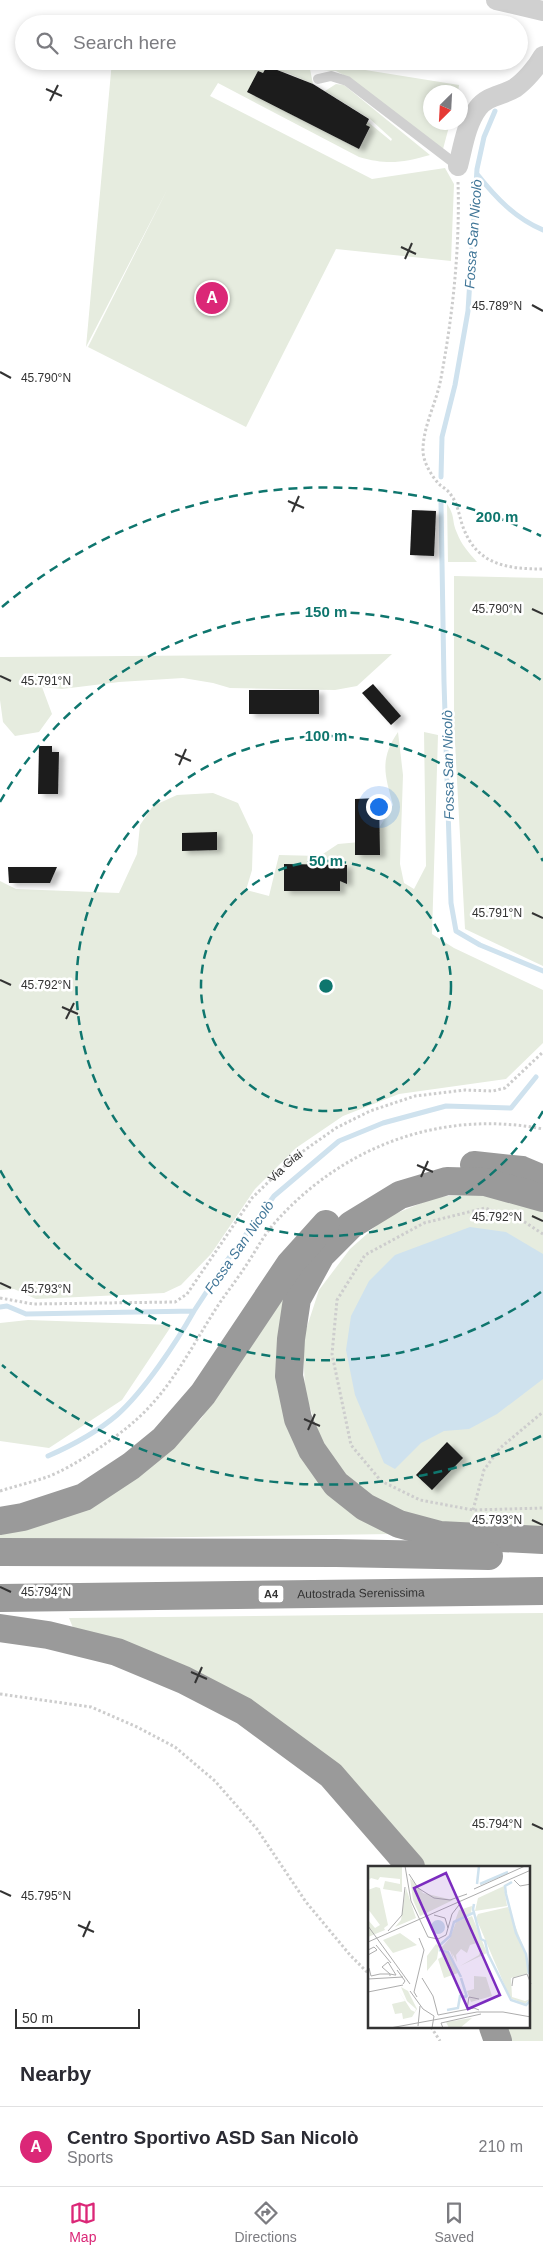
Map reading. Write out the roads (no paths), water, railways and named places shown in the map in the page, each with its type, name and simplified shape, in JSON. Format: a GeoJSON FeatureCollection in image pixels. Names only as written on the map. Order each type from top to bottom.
{"type":"FeatureCollection","features":[{"type":"Feature","properties":{"kind":"highway"},"geometry":{"type":"LineString","coordinates":[[0,1521],[23,1517],[84,1497],[131,1466],[164,1439],[202,1394],[290,1264],[320,1229],[350,1204],[384,1184],[420,1174],[471,1165],[522,1170],[543,1179]]}},
{"type":"Feature","properties":{"kind":"highway"},"geometry":{"type":"LineString","coordinates":[[543,1198],[485,1182],[447,1181],[400,1195],[351,1225],[320,1255],[297,1299],[291,1339],[289,1376],[298,1419],[312,1450],[336,1484],[365,1507],[399,1524],[440,1535],[543,1540]]}},
{"type":"Feature","properties":{"kind":"highway"},"geometry":{"type":"LineString","coordinates":[[0,1552],[336,1553],[543,1557]]}},
{"type":"Feature","properties":{"kind":"highway","name":"Autostrada Serenissima"},"geometry":{"type":"LineString","coordinates":[[0,1598],[543,1592]]}},
{"type":"Feature","properties":{"kind":"highway"},"geometry":{"type":"LineString","coordinates":[[0,1628],[48,1635],[118,1652],[184,1680],[244,1711],[331,1775],[410,1866]]}},
{"type":"Feature","properties":{"kind":"highway"},"geometry":{"type":"LineString","coordinates":[[493,2028],[498,2041]]}},
{"type":"Feature","properties":{"kind":"street"},"geometry":{"type":"LineString","coordinates":[[496,0],[543,11]]}},
{"type":"Feature","properties":{"kind":"street"},"geometry":{"type":"LineString","coordinates":[[458,166],[470,122],[478,107],[490,97],[515,88],[540,62],[543,56]]}},
{"type":"Feature","properties":{"kind":"lane"},"geometry":{"type":"LineString","coordinates":[[318,78],[331,76],[346,81],[458,166]]}},
{"type":"Feature","properties":{"kind":"water"},"geometry":{"type":"Polygon","coordinates":[[[470,1227],[506,1232],[543,1254],[543,1379],[497,1414],[469,1429],[444,1431],[421,1443],[395,1469],[384,1463],[355,1395],[346,1350],[351,1316],[369,1281],[395,1255],[470,1227]]]}},
{"type":"Feature","properties":{"kind":"waterway","name":"Fossa San Nicolò"},"geometry":{"type":"LineString","coordinates":[[441,477],[442,437],[455,385],[468,311],[477,169],[484,137],[495,111]]}},
{"type":"Feature","properties":{"kind":"waterway"},"geometry":{"type":"LineString","coordinates":[[477,174],[507,207],[524,220],[543,230]]}},
{"type":"Feature","properties":{"kind":"waterway","name":"Fossa San Nicolò"},"geometry":{"type":"LineString","coordinates":[[441,503],[451,903],[456,931],[480,945],[543,971]]}},
{"type":"Feature","properties":{"kind":"waterway","name":"Fossa San Nicolò"},"geometry":{"type":"LineString","coordinates":[[0,1307],[7,1306],[26,1314],[194,1311],[226,1262],[274,1196],[339,1141],[383,1123],[446,1106],[511,1108],[536,1077]]}},
{"type":"Feature","properties":{"kind":"waterway"},"geometry":{"type":"LineString","coordinates":[[48,1456],[93,1433],[117,1415],[138,1393],[159,1366],[194,1311]]}},
{"type":"Feature","properties":{"kind":"place","name":"Centro Sportivo ASD San Nicolò"},"geometry":{"type":"Point","coordinates":[212,298]}}]}
